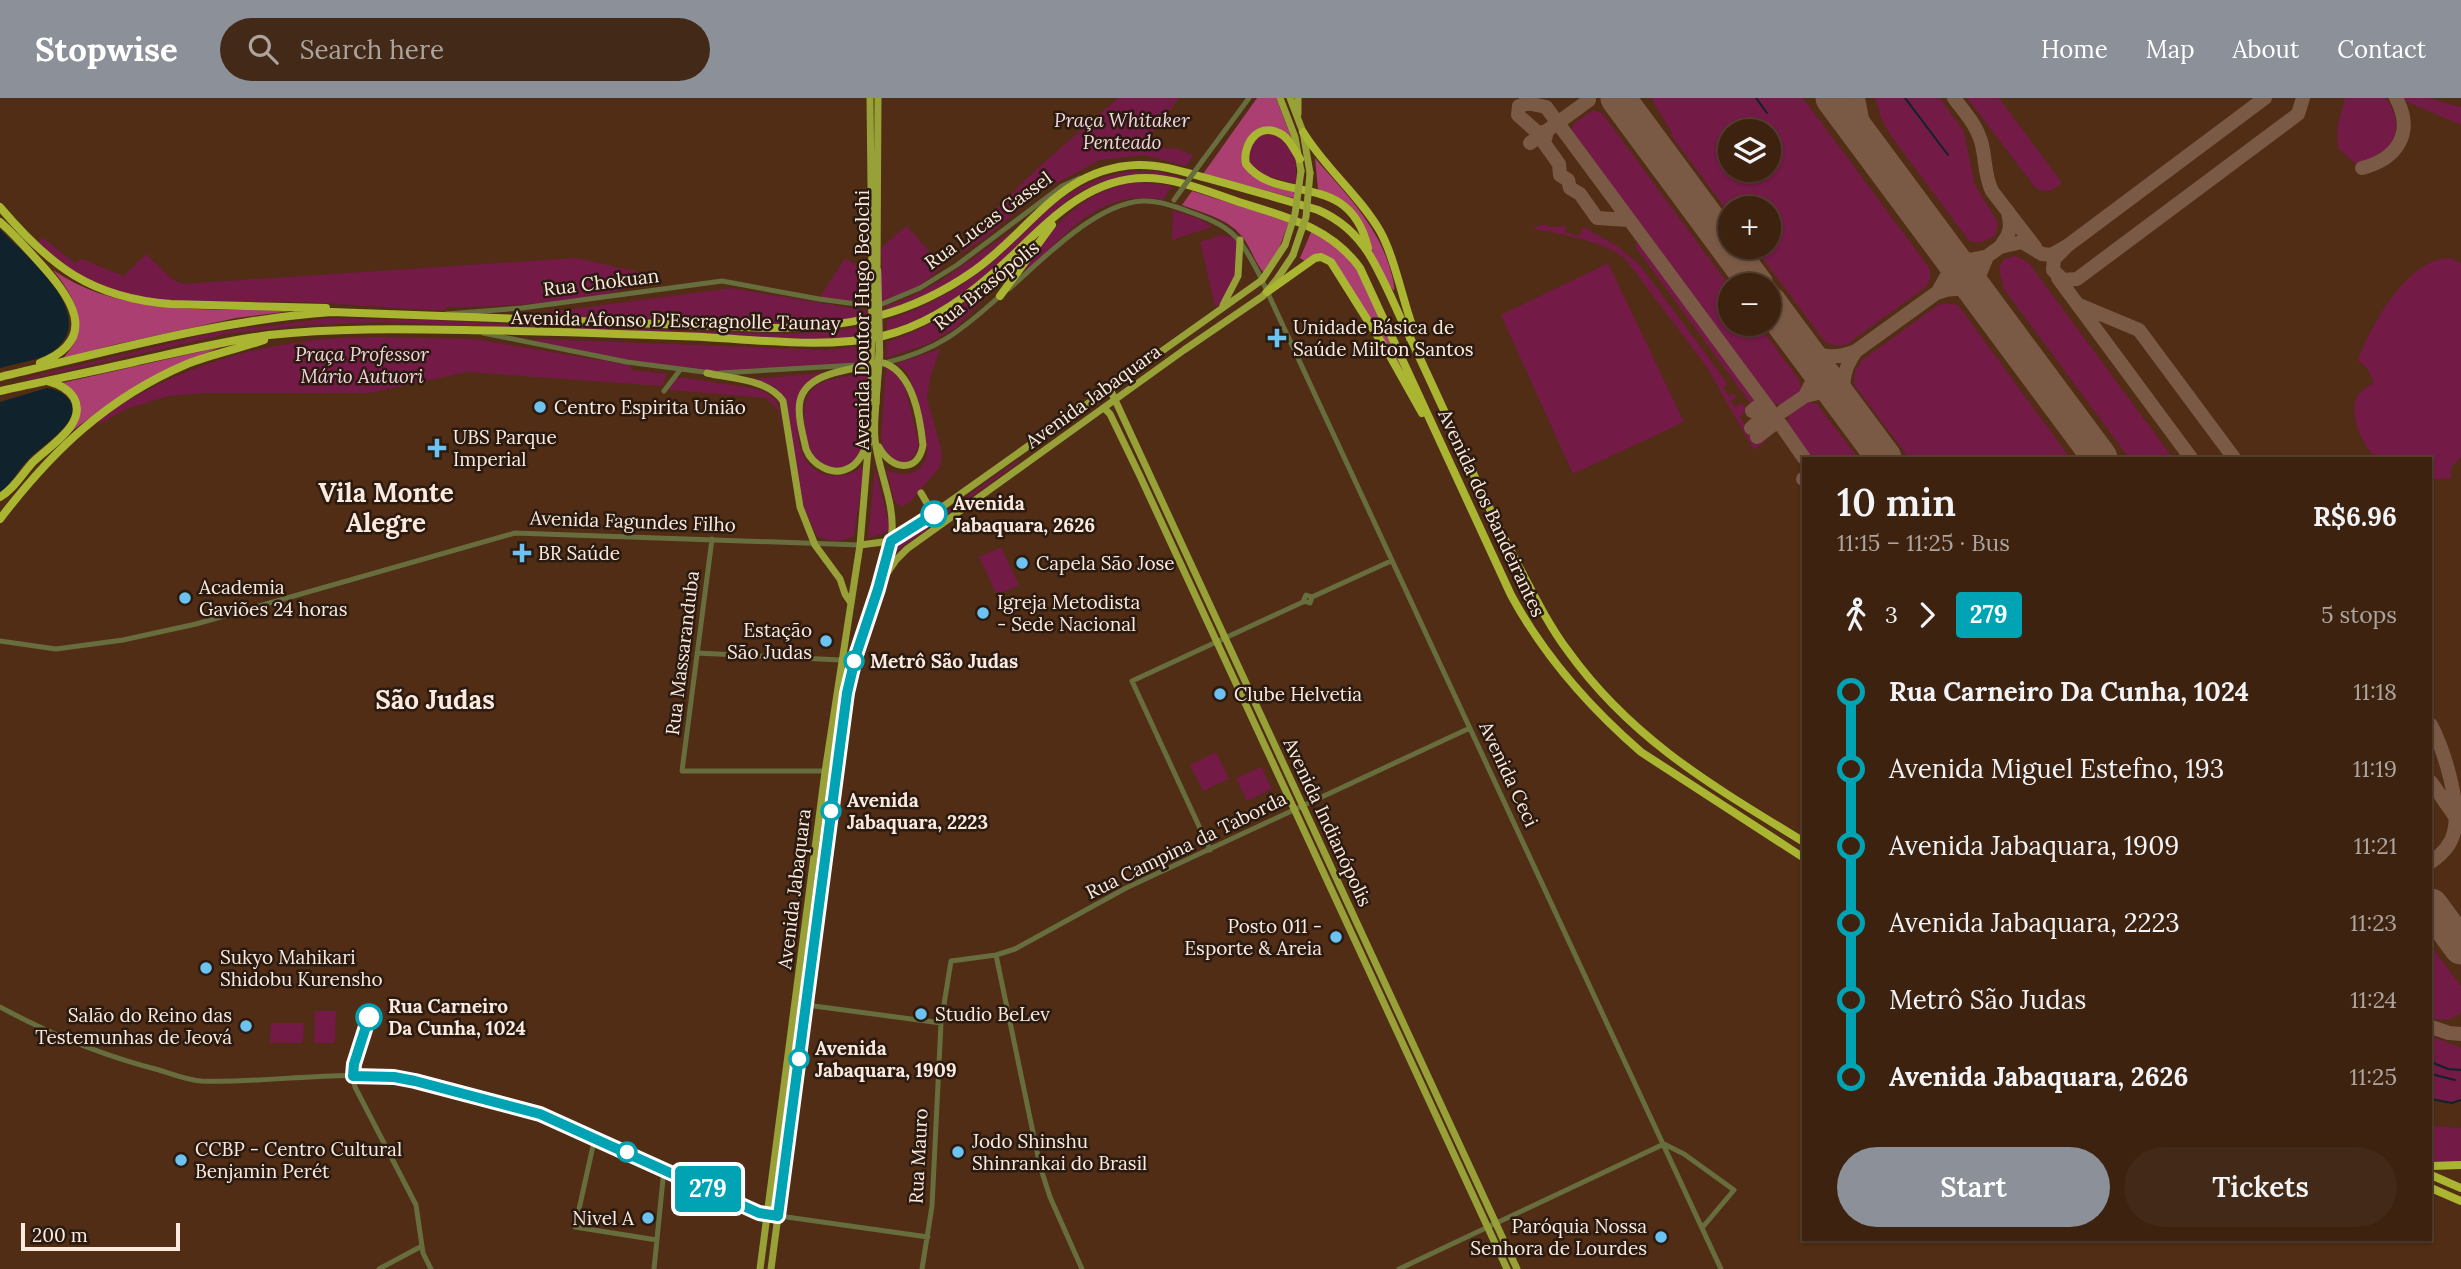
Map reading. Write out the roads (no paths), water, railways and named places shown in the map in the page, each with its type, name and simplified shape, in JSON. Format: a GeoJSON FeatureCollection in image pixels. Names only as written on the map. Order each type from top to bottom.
{"type":"FeatureCollection","features":[{"type":"Feature","properties":{"kind":"highway"},"geometry":{"type":"LineString","coordinates":[[1300,159],[1286,139],[1274,131],[1258,133],[1250,139],[1245,151],[1246,164],[1262,178],[1321,194],[1343,205],[1359,226],[1369,254]]}},
{"type":"Feature","properties":{"kind":"highway"},"geometry":{"type":"LineString","coordinates":[[1303,132],[1324,162],[1365,208],[1380,231],[1412,325],[1410,338]]}},
{"type":"Feature","properties":{"kind":"highway","name":"Avenida dos Bandeirantes"},"geometry":{"type":"LineString","coordinates":[[1086,176],[1114,168],[1150,165],[1303,205],[1339,221],[1369,254],[1490,512],[1541,610],[1583,672],[1614,707],[1653,744],[1704,780],[1802,841]]}},
{"type":"Feature","properties":{"kind":"highway","name":"Avenida Afonso D'Escragnolle Taunay"},"geometry":{"type":"LineString","coordinates":[[0,377],[237,323],[332,313],[769,328],[852,323],[893,313],[927,299],[974,271],[1063,192],[1086,176]]}},
{"type":"Feature","properties":{"kind":"highway","name":"Avenida Afonso D'Escragnolle Taunay"},"geometry":{"type":"LineString","coordinates":[[0,391],[219,343],[347,329],[466,330],[822,342],[884,335],[924,321],[961,299],[1062,211],[1090,192],[1109,184],[1146,178],[1176,183],[1300,221]]}},
{"type":"Feature","properties":{"kind":"highway"},"geometry":{"type":"LineString","coordinates":[[0,207],[47,258],[86,283],[115,295],[171,304],[297,307],[391,313]]}},
{"type":"Feature","properties":{"kind":"highway"},"geometry":{"type":"LineString","coordinates":[[1000,296],[1062,211]]}},
{"type":"Feature","properties":{"kind":"highway","name":"Avenida dos Bandeirantes"},"geometry":{"type":"LineString","coordinates":[[1300,221],[1332,238],[1360,268],[1529,628],[1580,693],[1641,752],[1802,857]]}},
{"type":"Feature","properties":{"kind":"highway"},"geometry":{"type":"LineString","coordinates":[[0,222],[68,297],[76,321],[68,344],[59,354],[15,373]]}},
{"type":"Feature","properties":{"kind":"highway"},"geometry":{"type":"LineString","coordinates":[[1267,292],[1315,258],[1321,257],[1331,262],[1434,429]]}},
{"type":"Feature","properties":{"kind":"highway"},"geometry":{"type":"LineString","coordinates":[[0,519],[38,470],[59,449],[117,403],[188,364],[278,335]]}},
{"type":"Feature","properties":{"kind":"highway"},"geometry":{"type":"LineString","coordinates":[[0,497],[66,432],[75,419],[73,396],[59,385],[44,381]]}},
{"type":"Feature","properties":{"kind":"highway"},"geometry":{"type":"LineString","coordinates":[[2432,1166],[2461,1166]]}},
{"type":"Feature","properties":{"kind":"highway"},"geometry":{"type":"LineString","coordinates":[[2432,1175],[2461,1188]]}},
{"type":"Feature","properties":{"kind":"highway"},"geometry":{"type":"LineString","coordinates":[[2432,1188],[2461,1201]]}},
{"type":"Feature","properties":{"kind":"main road","name":"Avenida Doutor Hugo Beolchi"},"geometry":{"type":"LineString","coordinates":[[870,98],[875,272]]}},
{"type":"Feature","properties":{"kind":"main road","name":"Avenida Doutor Hugo Beolchi"},"geometry":{"type":"LineString","coordinates":[[860,545],[872,438],[878,98]]}},
{"type":"Feature","properties":{"kind":"main road","name":"Avenida Jabaquara"},"geometry":{"type":"LineString","coordinates":[[760,1269],[825,772],[860,545],[891,541],[936,512],[1262,280],[1285,245],[1296,214],[1301,171],[1296,136],[1280,98]]}},
{"type":"Feature","properties":{"kind":"main road","name":"Avenida Jabaquara"},"geometry":{"type":"LineString","coordinates":[[878,589],[889,567],[900,554],[1267,292],[1293,255],[1306,217],[1310,173],[1303,132],[1290,98]]}},
{"type":"Feature","properties":{"kind":"main road"},"geometry":{"type":"LineString","coordinates":[[1298,98],[1298,118]]}},
{"type":"Feature","properties":{"kind":"main road"},"geometry":{"type":"LineString","coordinates":[[870,160],[872,185],[877,192]]}},
{"type":"Feature","properties":{"kind":"main road"},"geometry":{"type":"LineString","coordinates":[[1222,308],[1237,276],[1240,240]]}},
{"type":"Feature","properties":{"kind":"main road"},"geometry":{"type":"LineString","coordinates":[[1190,330],[1191,345]]}},
{"type":"Feature","properties":{"kind":"main road"},"geometry":{"type":"LineString","coordinates":[[874,364],[814,381],[802,394],[799,409],[809,456],[820,467],[846,470],[856,462],[872,438],[887,460],[898,466],[905,466],[916,460],[923,450],[923,440],[909,385],[898,370],[884,363]]}},
{"type":"Feature","properties":{"kind":"main road"},"geometry":{"type":"LineString","coordinates":[[707,373],[762,385],[778,394],[783,401],[796,493],[815,545],[840,579],[851,603]]}},
{"type":"Feature","properties":{"kind":"main road","name":"Avenida Indianópolis"},"geometry":{"type":"LineString","coordinates":[[1110,389],[1517,1269]]}},
{"type":"Feature","properties":{"kind":"main road","name":"Avenida Indianópolis"},"geometry":{"type":"LineString","coordinates":[[1104,408],[1110,414],[1140,476],[1507,1269]]}},
{"type":"Feature","properties":{"kind":"main road","name":"Avenida Doutor Hugo Beolchi"},"geometry":{"type":"LineString","coordinates":[[872,438],[891,512],[891,541]]}},
{"type":"Feature","properties":{"kind":"main road"},"geometry":{"type":"LineString","coordinates":[[1029,461],[1027,453],[1034,443]]}},
{"type":"Feature","properties":{"kind":"main road"},"geometry":{"type":"LineString","coordinates":[[921,493],[936,512]]}},
{"type":"Feature","properties":{"kind":"main road","name":"Avenida Jabaquara"},"geometry":{"type":"LineString","coordinates":[[771,1269],[849,682],[891,541]]}},
{"type":"Feature","properties":{"kind":"street"},"geometry":{"type":"LineString","coordinates":[[1172,202],[1250,98]]}},
{"type":"Feature","properties":{"kind":"street","name":"Rua Lucas Gassel"},"geometry":{"type":"LineString","coordinates":[[722,281],[772,292],[871,305],[890,302],[940,276],[1062,186],[1086,176]]}},
{"type":"Feature","properties":{"kind":"street","name":"Rua Brasópolis"},"geometry":{"type":"LineString","coordinates":[[466,330],[707,373],[884,363],[927,350],[949,338],[1094,217],[1108,209],[1143,201],[1172,202],[1230,230],[1240,240],[1267,292]]}},
{"type":"Feature","properties":{"kind":"street","name":"Rua Chokuan"},"geometry":{"type":"LineString","coordinates":[[442,315],[548,305],[722,281]]}},
{"type":"Feature","properties":{"kind":"street","name":"Avenida Ceci"},"geometry":{"type":"LineString","coordinates":[[1267,292],[1721,1269]]}},
{"type":"Feature","properties":{"kind":"street"},"geometry":{"type":"LineString","coordinates":[[664,391],[680,370]]}},
{"type":"Feature","properties":{"kind":"street","name":"Avenida Fagundes Filho"},"geometry":{"type":"LineString","coordinates":[[0,641],[56,649],[153,634],[515,533],[860,545]]}},
{"type":"Feature","properties":{"kind":"street","name":"Rua Massaranduba"},"geometry":{"type":"LineString","coordinates":[[712,539],[682,771],[825,772]]}},
{"type":"Feature","properties":{"kind":"street"},"geometry":{"type":"LineString","coordinates":[[1210,850],[1132,681],[1304,601],[1306,595],[1312,597],[1391,561]]}},
{"type":"Feature","properties":{"kind":"street"},"geometry":{"type":"LineString","coordinates":[[697,653],[841,660]]}},
{"type":"Feature","properties":{"kind":"street","name":"Rua Campina da Taborda"},"geometry":{"type":"LineString","coordinates":[[951,961],[996,955],[1015,949],[1126,888],[1470,728]]}},
{"type":"Feature","properties":{"kind":"street"},"geometry":{"type":"LineString","coordinates":[[825,772],[836,771]]}},
{"type":"Feature","properties":{"kind":"street"},"geometry":{"type":"LineString","coordinates":[[996,955],[1040,1166],[1049,1197],[1082,1269]]}},
{"type":"Feature","properties":{"kind":"street","name":"Rua Mauro"},"geometry":{"type":"LineString","coordinates":[[922,1269],[934,1174],[940,1023],[951,961]]}},
{"type":"Feature","properties":{"kind":"street"},"geometry":{"type":"LineString","coordinates":[[794,1006],[940,1023]]}},
{"type":"Feature","properties":{"kind":"street"},"geometry":{"type":"LineString","coordinates":[[0,1007],[54,1034],[116,1057],[195,1080],[353,1076],[394,1077],[415,1081],[540,1114],[759,1213],[928,1237]]}},
{"type":"Feature","properties":{"kind":"street"},"geometry":{"type":"LineString","coordinates":[[353,1076],[355,1087],[416,1205],[422,1246],[431,1269]]}},
{"type":"Feature","properties":{"kind":"street"},"geometry":{"type":"LineString","coordinates":[[595,1137],[575,1227],[657,1240]]}},
{"type":"Feature","properties":{"kind":"street"},"geometry":{"type":"LineString","coordinates":[[1399,1269],[1664,1144],[1684,1154],[1734,1190],[1702,1228]]}},
{"type":"Feature","properties":{"kind":"street"},"geometry":{"type":"LineString","coordinates":[[654,1269],[664,1169]]}},
{"type":"Feature","properties":{"kind":"street"},"geometry":{"type":"LineString","coordinates":[[379,1269],[422,1246]]}},
{"type":"Feature","properties":{"kind":"water"},"geometry":{"type":"Polygon","coordinates":[[[0,229],[54,287],[65,304],[69,321],[65,337],[52,352],[34,360],[0,368],[0,229]]]}},
{"type":"Feature","properties":{"kind":"water"},"geometry":{"type":"Polygon","coordinates":[[[47,388],[54,389],[68,398],[72,409],[71,418],[66,426],[34,454],[0,494],[0,402],[47,388]]]}},
{"type":"Feature","properties":{"kind":"waterway"},"geometry":{"type":"LineString","coordinates":[[1756,98],[1767,113]]}},
{"type":"Feature","properties":{"kind":"waterway"},"geometry":{"type":"LineString","coordinates":[[1905,98],[1948,155]]}},
{"type":"Feature","properties":{"kind":"waterway"},"geometry":{"type":"LineString","coordinates":[[2432,1062],[2448,1069],[2461,1070]]}},
{"type":"Feature","properties":{"kind":"waterway"},"geometry":{"type":"LineString","coordinates":[[2432,1074],[2455,1080]]}},
{"type":"Feature","properties":{"kind":"waterway"},"geometry":{"type":"LineString","coordinates":[[2432,1099],[2452,1103],[2461,1100]]}},
{"type":"Feature","properties":{"kind":"railway"},"geometry":{"type":"LineString","coordinates":[[877,403],[881,355],[879,270]]}},
{"type":"Feature","properties":{"kind":"place","name":"Unidade Básica de Saúde Milton Santos"},"geometry":{"type":"Point","coordinates":[1277,338]}},
{"type":"Feature","properties":{"kind":"place","name":"Centro Espirita União"},"geometry":{"type":"Point","coordinates":[540,407]}},
{"type":"Feature","properties":{"kind":"place","name":"UBS Parque Imperial"},"geometry":{"type":"Point","coordinates":[437,448]}},
{"type":"Feature","properties":{"kind":"place","name":"Avenida Jabaquara, 2626"},"geometry":{"type":"Point","coordinates":[934,514]}},
{"type":"Feature","properties":{"kind":"place","name":"BR Saúde"},"geometry":{"type":"Point","coordinates":[522,553]}},
{"type":"Feature","properties":{"kind":"place","name":"Capela São Jose"},"geometry":{"type":"Point","coordinates":[1022,563]}},
{"type":"Feature","properties":{"kind":"place","name":"Academia Gaviões 24 horas"},"geometry":{"type":"Point","coordinates":[185,598]}},
{"type":"Feature","properties":{"kind":"place","name":"Igreja Metodista - Sede Nacional"},"geometry":{"type":"Point","coordinates":[983,613]}},
{"type":"Feature","properties":{"kind":"place","name":"Estação São Judas"},"geometry":{"type":"Point","coordinates":[826,641]}},
{"type":"Feature","properties":{"kind":"place","name":"Metrô São Judas"},"geometry":{"type":"Point","coordinates":[854,661]}},
{"type":"Feature","properties":{"kind":"place","name":"Clube Helvetia"},"geometry":{"type":"Point","coordinates":[1220,694]}},
{"type":"Feature","properties":{"kind":"place","name":"Avenida Jabaquara, 2223"},"geometry":{"type":"Point","coordinates":[831,811]}},
{"type":"Feature","properties":{"kind":"place","name":"Posto 011 - Esporte & Areia"},"geometry":{"type":"Point","coordinates":[1336,937]}},
{"type":"Feature","properties":{"kind":"place","name":"Sukyo Mahikari Shidobu Kurensho"},"geometry":{"type":"Point","coordinates":[206,968]}},
{"type":"Feature","properties":{"kind":"place","name":"Studio BeLev"},"geometry":{"type":"Point","coordinates":[921,1014]}},
{"type":"Feature","properties":{"kind":"place","name":"Rua Carneiro Da Cunha, 1024"},"geometry":{"type":"Point","coordinates":[369,1017]}},
{"type":"Feature","properties":{"kind":"place","name":"Salão do Reino das Testemunhas de Jeová"},"geometry":{"type":"Point","coordinates":[246,1026]}},
{"type":"Feature","properties":{"kind":"place","name":"Avenida Jabaquara, 1909"},"geometry":{"type":"Point","coordinates":[799,1059]}},
{"type":"Feature","properties":{"kind":"place","name":"Jodo Shinshu Shinrankai do Brasil"},"geometry":{"type":"Point","coordinates":[958,1152]}},
{"type":"Feature","properties":{"kind":"place","name":"CCBP - Centro Cultural Benjamin Perét"},"geometry":{"type":"Point","coordinates":[181,1160]}},
{"type":"Feature","properties":{"kind":"place","name":"Nivel A"},"geometry":{"type":"Point","coordinates":[648,1218]}},
{"type":"Feature","properties":{"kind":"place","name":"Paróquia Nossa Senhora de Lourdes"},"geometry":{"type":"Point","coordinates":[1661,1237]}},
{"type":"Feature","properties":{"kind":"district","name":"Vila Monte Alegre"},"geometry":{"type":"Point","coordinates":[386,508]}},
{"type":"Feature","properties":{"kind":"district","name":"São Judas"},"geometry":{"type":"Point","coordinates":[435,700]}},
{"type":"Feature","properties":{"kind":"park label","name":"Praça Whitaker Penteado"},"geometry":{"type":"Point","coordinates":[1122,131]}},
{"type":"Feature","properties":{"kind":"park label","name":"Praça Professor Mário Autuori"},"geometry":{"type":"Point","coordinates":[362,365]}}]}
